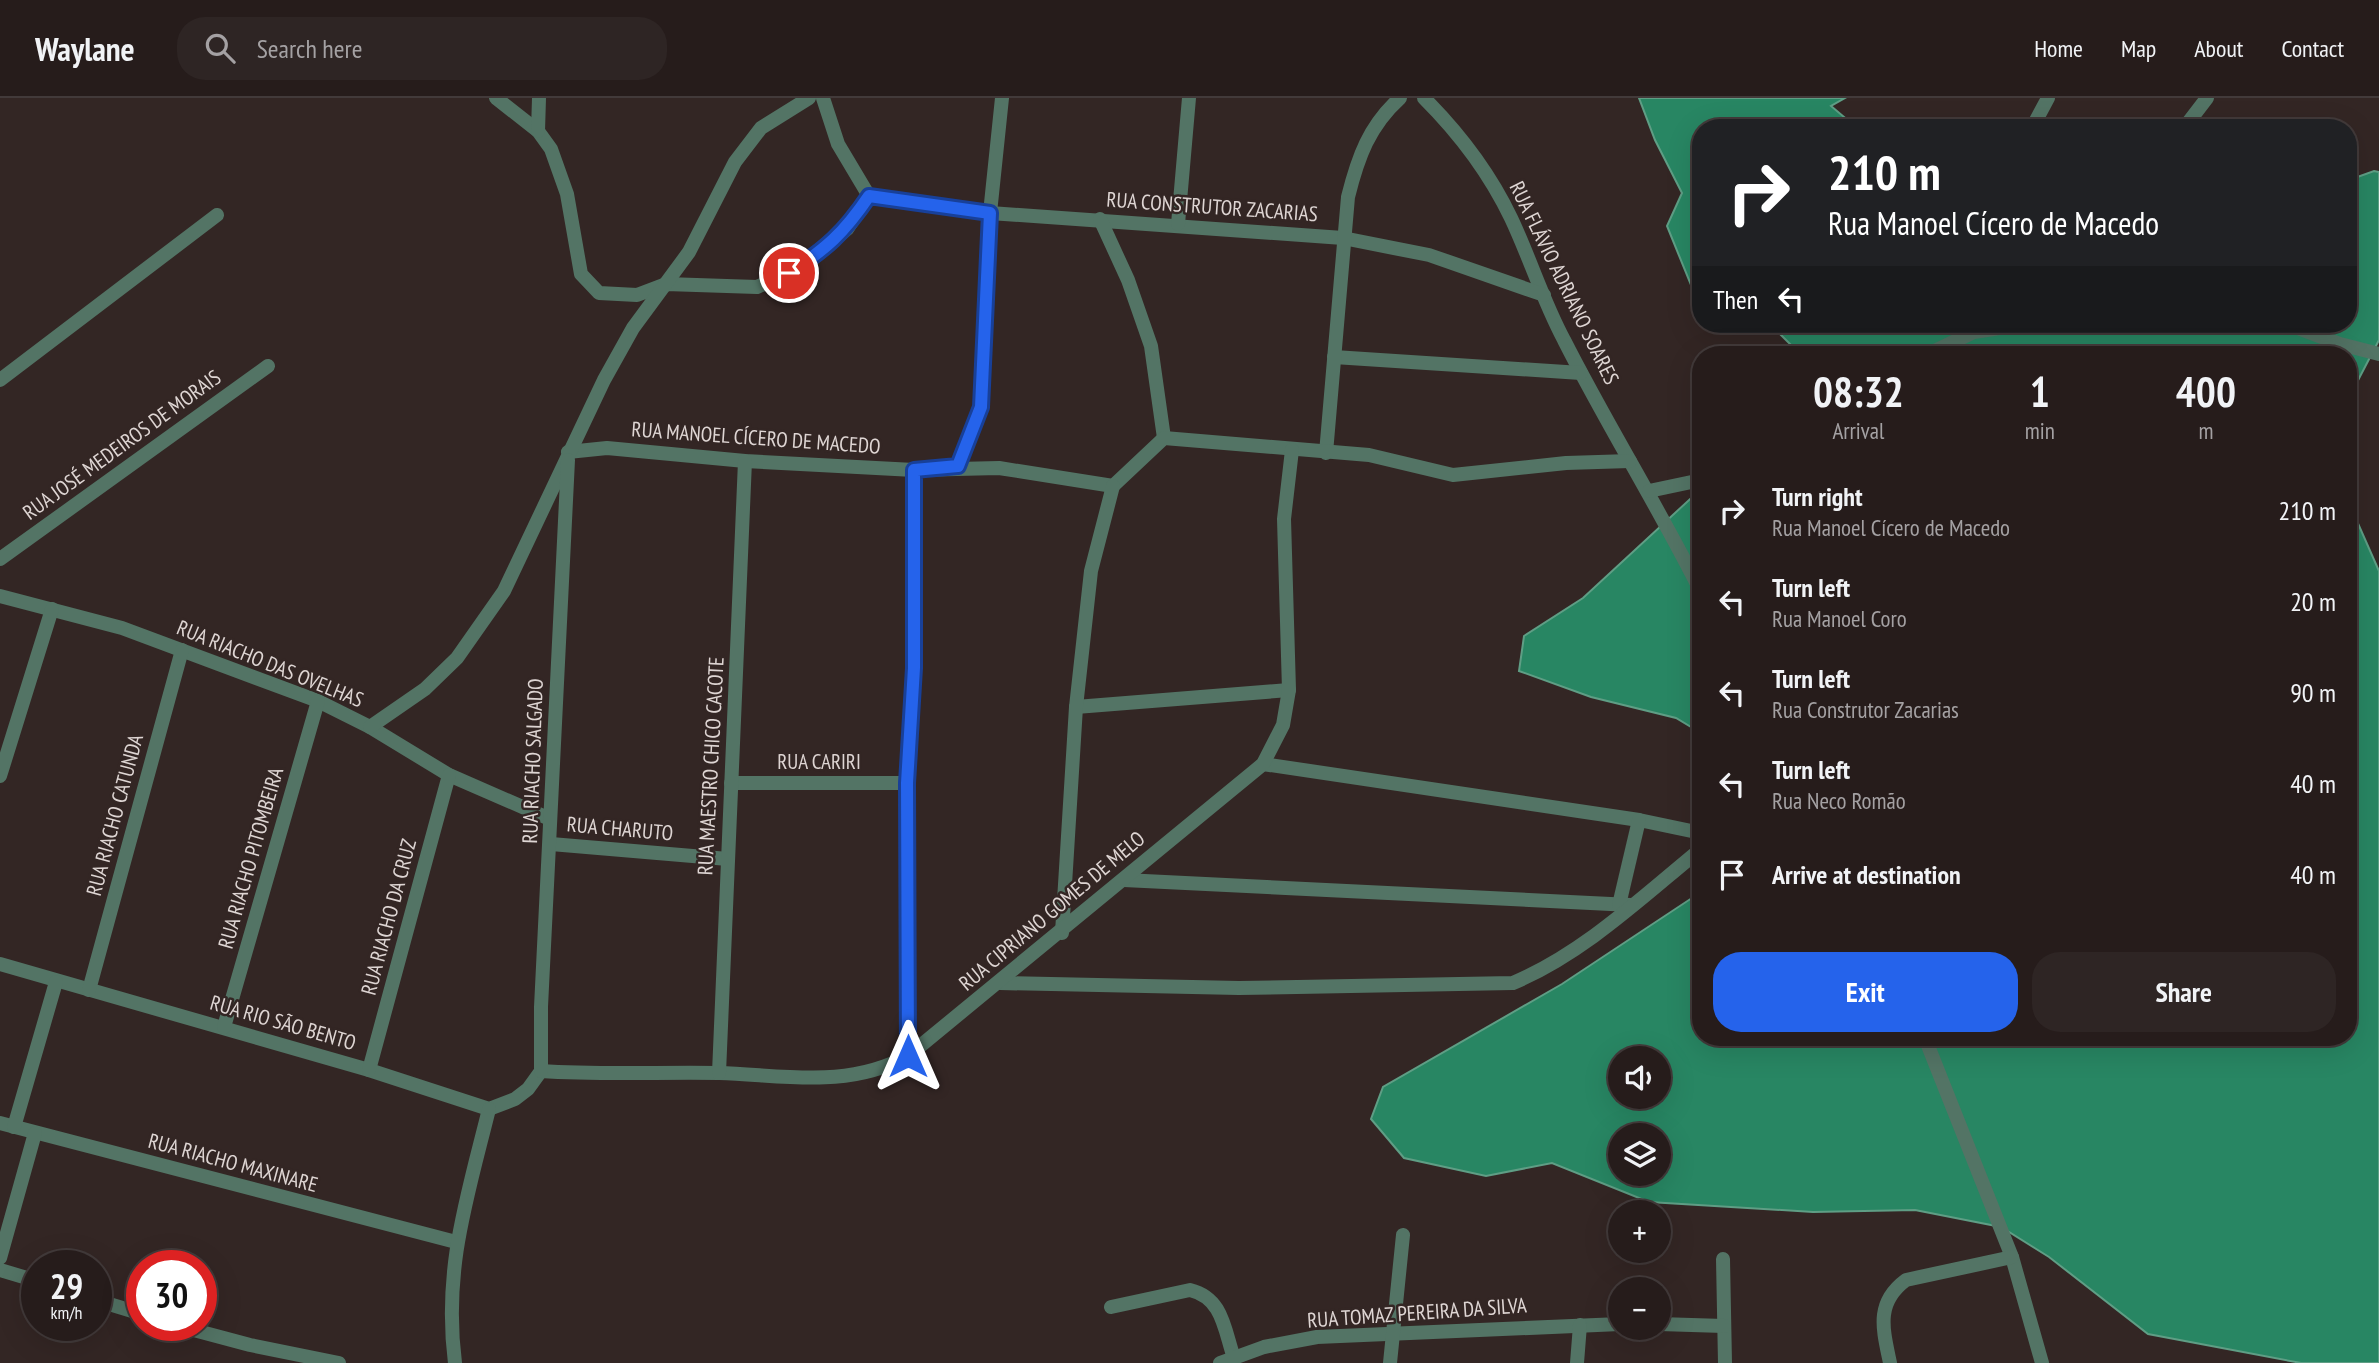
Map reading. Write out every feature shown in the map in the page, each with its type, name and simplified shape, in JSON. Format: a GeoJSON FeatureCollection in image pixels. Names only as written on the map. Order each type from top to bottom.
{"type":"FeatureCollection","features":[{"type":"Feature","properties":{"kind":"street"},"geometry":{"type":"LineString","coordinates":[[496,98],[538,131],[551,149],[567,194],[581,274],[598,293],[637,295],[667,285],[757,287],[789,273],[817,255],[847,229],[869,196],[838,144],[823,98]]}},
{"type":"Feature","properties":{"kind":"street"},"geometry":{"type":"LineString","coordinates":[[538,131],[539,98]]}},
{"type":"Feature","properties":{"kind":"street"},"geometry":{"type":"LineString","coordinates":[[370,727],[425,689],[457,658],[504,591],[568,452],[633,328],[667,285],[689,251],[735,162],[761,128],[809,98]]}},
{"type":"Feature","properties":{"kind":"street"},"geometry":{"type":"LineString","coordinates":[[958,466],[981,407],[990,213],[1002,98]]}},
{"type":"Feature","properties":{"kind":"street"},"geometry":{"type":"LineString","coordinates":[[1178,224],[1189,98]]}},
{"type":"Feature","properties":{"kind":"street"},"geometry":{"type":"LineString","coordinates":[[1326,453],[1348,197],[1357,159],[1369,133],[1400,98]]}},
{"type":"Feature","properties":{"kind":"street"},"geometry":{"type":"LineString","coordinates":[[2037,119],[2048,98]]}},
{"type":"Feature","properties":{"kind":"street"},"geometry":{"type":"LineString","coordinates":[[2191,119],[2207,98]]}},
{"type":"Feature","properties":{"kind":"street","name":"RUA FLÁVIO ADRIANO SOARES"},"geometry":{"type":"LineString","coordinates":[[1428,99],[1491,181],[1511,217],[1581,373],[1649,491],[1662,523],[1692,571]]}},
{"type":"Feature","properties":{"kind":"street","name":"RUA CONSTRUTOR ZACARIAS"},"geometry":{"type":"LineString","coordinates":[[869,196],[990,213],[1178,224],[1343,238],[1429,255],[1544,295]]}},
{"type":"Feature","properties":{"kind":"street"},"geometry":{"type":"LineString","coordinates":[[0,380],[217,215]]}},
{"type":"Feature","properties":{"kind":"street"},"geometry":{"type":"LineString","coordinates":[[1100,219],[1128,280],[1151,346],[1164,439]]}},
{"type":"Feature","properties":{"kind":"street"},"geometry":{"type":"LineString","coordinates":[[1945,346],[1972,333]]}},
{"type":"Feature","properties":{"kind":"street"},"geometry":{"type":"LineString","coordinates":[[2315,333],[2355,346]]}},
{"type":"Feature","properties":{"kind":"street"},"geometry":{"type":"LineString","coordinates":[[2357,347],[2376,353]]}},
{"type":"Feature","properties":{"kind":"street"},"geometry":{"type":"LineString","coordinates":[[1334,357],[1581,373]]}},
{"type":"Feature","properties":{"kind":"street","name":"RUA JOSÉ MEDEIROS DE MORAIS"},"geometry":{"type":"LineString","coordinates":[[0,559],[268,366]]}},
{"type":"Feature","properties":{"kind":"street"},"geometry":{"type":"LineString","coordinates":[[1062,933],[1076,707],[1091,571],[1113,486],[1164,439],[1394,459],[1433,473],[1453,475],[1566,463],[1630,461]]}},
{"type":"Feature","properties":{"kind":"street","name":"RUA MANOEL CÍCERO DE MACEDO"},"geometry":{"type":"LineString","coordinates":[[568,452],[607,448],[745,461],[914,470],[958,466],[999,468],[1113,486]]}},
{"type":"Feature","properties":{"kind":"street","name":"RUA CIPRIANO GOMES DE MELO"},"geometry":{"type":"LineString","coordinates":[[541,1071],[719,1073],[824,1080],[873,1072],[908,1056],[1062,933],[1263,764],[1283,725],[1289,690],[1284,519],[1292,450]]}},
{"type":"Feature","properties":{"kind":"street","name":"RUA RIACHO SALGADO"},"geometry":{"type":"LineString","coordinates":[[541,1071],[541,1006],[551,844],[568,452]]}},
{"type":"Feature","properties":{"kind":"street","name":"RUA MAESTRO CHICO CACOTE"},"geometry":{"type":"LineString","coordinates":[[719,1073],[745,461]]}},
{"type":"Feature","properties":{"kind":"street"},"geometry":{"type":"LineString","coordinates":[[908,1056],[907,783],[914,668],[914,470]]}},
{"type":"Feature","properties":{"kind":"street"},"geometry":{"type":"LineString","coordinates":[[1649,491],[1692,482]]}},
{"type":"Feature","properties":{"kind":"street","name":"RUA RIACHO DAS OVELHAS"},"geometry":{"type":"LineString","coordinates":[[0,596],[122,628],[318,701],[370,727],[449,775],[550,819]]}},
{"type":"Feature","properties":{"kind":"street"},"geometry":{"type":"LineString","coordinates":[[0,776],[52,609]]}},
{"type":"Feature","properties":{"kind":"street","name":"RUA RIACHO CATUNDA"},"geometry":{"type":"LineString","coordinates":[[89,990],[182,650]]}},
{"type":"Feature","properties":{"kind":"street"},"geometry":{"type":"LineString","coordinates":[[1076,707],[1289,690]]}},
{"type":"Feature","properties":{"kind":"street","name":"RUA RIACHO PITOMBEIRA"},"geometry":{"type":"LineString","coordinates":[[224,1027],[318,701]]}},
{"type":"Feature","properties":{"kind":"street"},"geometry":{"type":"LineString","coordinates":[[1263,764],[1639,820],[1692,831]]}},
{"type":"Feature","properties":{"kind":"street","name":"RUA RIACHO DA CRUZ"},"geometry":{"type":"LineString","coordinates":[[369,1070],[449,775]]}},
{"type":"Feature","properties":{"kind":"street","name":"RUA CARIRI"},"geometry":{"type":"LineString","coordinates":[[731,783],[907,783]]}},
{"type":"Feature","properties":{"kind":"street"},"geometry":{"type":"LineString","coordinates":[[1625,905],[1639,820]]}},
{"type":"Feature","properties":{"kind":"street","name":"RUA CHARUTO"},"geometry":{"type":"LineString","coordinates":[[551,844],[728,859]]}},
{"type":"Feature","properties":{"kind":"street"},"geometry":{"type":"LineString","coordinates":[[1000,983],[1239,988],[1513,983],[1542,971],[1587,941],[1625,905],[1692,856]]}},
{"type":"Feature","properties":{"kind":"street"},"geometry":{"type":"LineString","coordinates":[[1124,880],[1625,905]]}},
{"type":"Feature","properties":{"kind":"street","name":"RUA RIO SÃO BENTO"},"geometry":{"type":"LineString","coordinates":[[0,964],[56,982],[224,1027],[489,1109]]}},
{"type":"Feature","properties":{"kind":"street"},"geometry":{"type":"LineString","coordinates":[[7,1125],[56,982]]}},
{"type":"Feature","properties":{"kind":"street"},"geometry":{"type":"LineString","coordinates":[[1927,1046],[2012,1257],[2042,1363]]}},
{"type":"Feature","properties":{"kind":"street"},"geometry":{"type":"LineString","coordinates":[[455,1363],[449,1318],[456,1242],[489,1109],[515,1099],[528,1089],[541,1071]]}},
{"type":"Feature","properties":{"kind":"street","name":"RUA RIACHO MAXINARE"},"geometry":{"type":"LineString","coordinates":[[7,1125],[456,1242]]}},
{"type":"Feature","properties":{"kind":"street"},"geometry":{"type":"LineString","coordinates":[[0,1258],[36,1133]]}},
{"type":"Feature","properties":{"kind":"street"},"geometry":{"type":"LineString","coordinates":[[1390,1363],[1403,1235]]}},
{"type":"Feature","properties":{"kind":"street"},"geometry":{"type":"LineString","coordinates":[[1890,1363],[1881,1320],[1885,1304],[1895,1288],[1906,1280],[2012,1257]]}},
{"type":"Feature","properties":{"kind":"street"},"geometry":{"type":"LineString","coordinates":[[1723,1259],[1725,1363]]}},
{"type":"Feature","properties":{"kind":"street"},"geometry":{"type":"LineString","coordinates":[[0,1270],[21,1276]]}},
{"type":"Feature","properties":{"kind":"street"},"geometry":{"type":"LineString","coordinates":[[1111,1307],[1190,1290],[1202,1293],[1217,1305],[1227,1361]]}},
{"type":"Feature","properties":{"kind":"street","name":"RUA TOMAZ PEREIRA DA SILVA"},"geometry":{"type":"LineString","coordinates":[[1227,1361],[1264,1348],[1317,1337],[1608,1324]]}},
{"type":"Feature","properties":{"kind":"street"},"geometry":{"type":"LineString","coordinates":[[1671,1324],[1724,1326]]}},
{"type":"Feature","properties":{"kind":"street"},"geometry":{"type":"LineString","coordinates":[[1577,1363],[1580,1325]]}},
{"type":"Feature","properties":{"kind":"street"},"geometry":{"type":"LineString","coordinates":[[217,1336],[339,1363]]}},
{"type":"Feature","properties":{"kind":"shaded area"},"geometry":{"type":"Polygon","coordinates":[[[1639,98],[1845,98],[1831,106],[1846,119],[1692,119],[1692,285],[1667,226],[1682,193],[1655,140],[1639,98]]]}},
{"type":"Feature","properties":{"kind":"shaded area"},"geometry":{"type":"Polygon","coordinates":[[[2374,171],[2379,172],[2379,340],[2357,382],[2357,346],[1792,346],[1779,333],[2357,333],[2357,177],[2374,171]]]}},
{"type":"Feature","properties":{"kind":"shaded area"},"geometry":{"type":"Polygon","coordinates":[[[1692,497],[1692,728],[1676,718],[1591,697],[1519,671],[1524,636],[1583,598],[1692,497]]]}},
{"type":"Feature","properties":{"kind":"shaded area"},"geometry":{"type":"Polygon","coordinates":[[[2357,521],[2379,571],[2379,1363],[2301,1363],[2148,1334],[2049,1257],[2001,1227],[1915,1210],[1813,1212],[1671,1203],[1671,1200],[1644,1200],[1609,1186],[1671,1186],[1671,1123],[1608,1123],[1608,1186],[1552,1163],[1486,1176],[1404,1158],[1371,1119],[1383,1087],[1562,984],[1692,898],[1692,1046],[2357,1046],[2357,521]]]}},
{"type":"Feature","properties":{"kind":"route"},"geometry":{"type":"LineString","coordinates":[[789,273],[817,255],[847,229],[869,196],[990,213],[981,407],[958,466],[914,470],[914,668],[907,783],[908,1056]]}}]}
